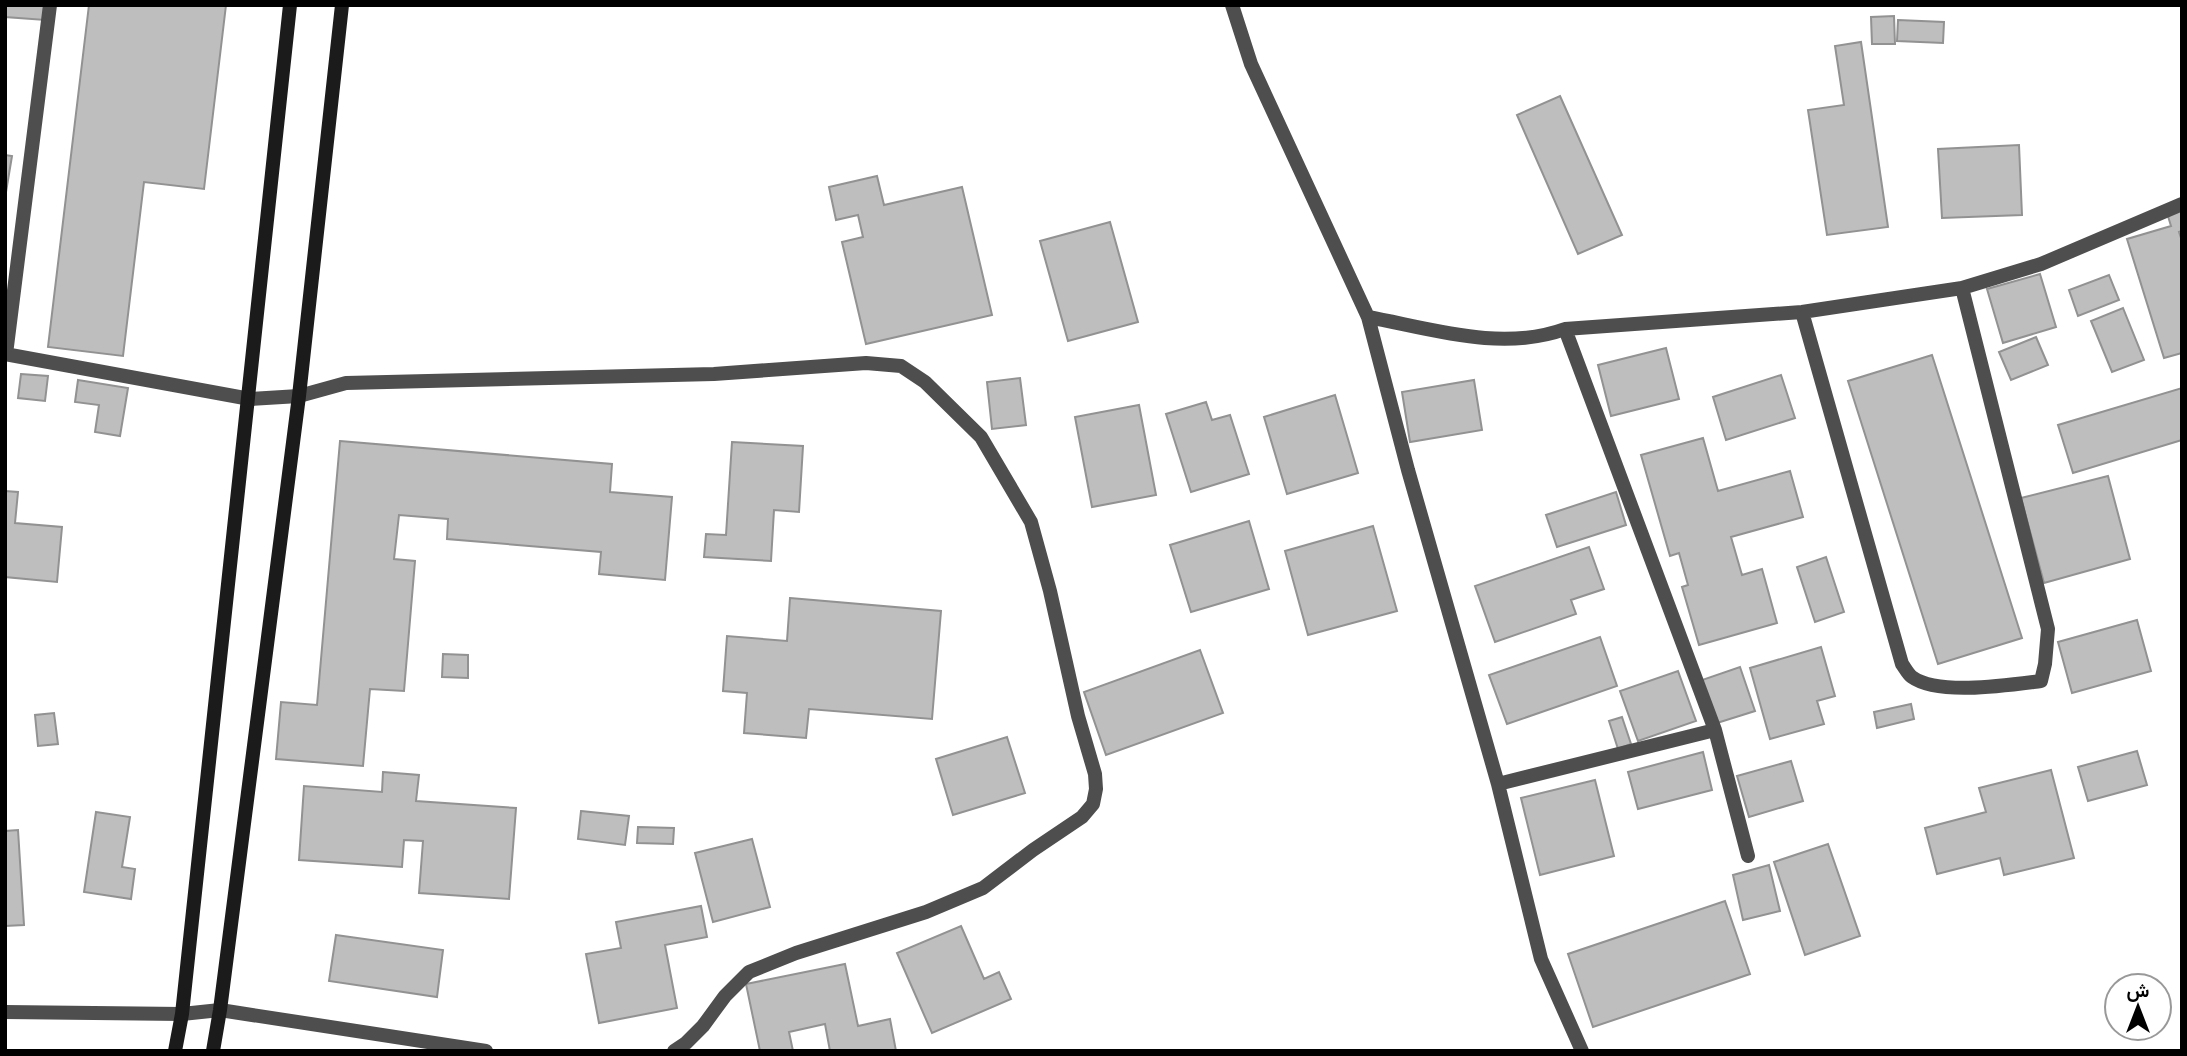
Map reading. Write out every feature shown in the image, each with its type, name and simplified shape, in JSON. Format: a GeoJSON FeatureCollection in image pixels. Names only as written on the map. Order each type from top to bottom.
{"type":"FeatureCollection","features":[{"type":"Feature","properties":{"kind":"main road"},"geometry":{"type":"LineString","coordinates":[[175,1051],[182,1014],[250,399],[290,5]]}},
{"type":"Feature","properties":{"kind":"main road"},"geometry":{"type":"LineString","coordinates":[[212,1051],[220,1010],[299,396],[342,5]]}},
{"type":"Feature","properties":{"kind":"street"},"geometry":{"type":"LineString","coordinates":[[50,5],[6,354],[250,399],[299,396],[346,383],[714,374],[866,363],[901,366],[925,382],[981,437],[1031,522],[1050,591],[1078,716],[1095,774],[1093,804],[1082,817],[983,888],[926,912],[796,953],[749,972],[725,996],[687,1043],[674,1051]]}},
{"type":"Feature","properties":{"kind":"street"},"geometry":{"type":"LineString","coordinates":[[1232,5],[1251,64],[1368,317],[1408,470],[1498,784],[1541,959],[1582,1051]]}},
{"type":"Feature","properties":{"kind":"street"},"geometry":{"type":"LineString","coordinates":[[1368,317],[1493,340],[1544,337],[1565,329],[1802,313],[1962,288],[2040,264],[2182,204]]}},
{"type":"Feature","properties":{"kind":"street"},"geometry":{"type":"LineString","coordinates":[[1802,313],[1902,664],[1911,676],[1930,685],[1989,687],[2040,681],[2045,664],[2048,629],[1962,288]]}},
{"type":"Feature","properties":{"kind":"street"},"geometry":{"type":"LineString","coordinates":[[1565,329],[1715,730],[1748,856]]}},
{"type":"Feature","properties":{"kind":"street"},"geometry":{"type":"LineString","coordinates":[[1498,784],[1715,730]]}},
{"type":"Feature","properties":{"kind":"street"},"geometry":{"type":"LineString","coordinates":[[5,1012],[182,1014],[220,1010],[486,1051]]}},
{"type":"Feature","properties":{"kind":"building"},"geometry":{"type":"Polygon","coordinates":[[[5,5],[46,5],[45,20],[5,17],[5,5]]]}},
{"type":"Feature","properties":{"kind":"building"},"geometry":{"type":"Polygon","coordinates":[[[89,5],[226,5],[204,189],[144,182],[123,356],[48,347],[89,5]]]}},
{"type":"Feature","properties":{"kind":"building"},"geometry":{"type":"Polygon","coordinates":[[[1894,16],[1895,44],[1872,44],[1871,17],[1894,16]]]}},
{"type":"Feature","properties":{"kind":"building"},"geometry":{"type":"Polygon","coordinates":[[[1898,20],[1944,22],[1943,43],[1897,41],[1898,20]]]}},
{"type":"Feature","properties":{"kind":"building"},"geometry":{"type":"Polygon","coordinates":[[[1861,42],[1888,227],[1827,235],[1808,110],[1844,105],[1835,46],[1861,42]]]}},
{"type":"Feature","properties":{"kind":"building"},"geometry":{"type":"Polygon","coordinates":[[[1560,96],[1622,235],[1578,254],[1517,115],[1560,96]]]}},
{"type":"Feature","properties":{"kind":"building"},"geometry":{"type":"Polygon","coordinates":[[[2019,145],[2022,215],[1942,218],[1938,149],[2019,145]]]}},
{"type":"Feature","properties":{"kind":"building"},"geometry":{"type":"Polygon","coordinates":[[[5,155],[12,156],[5,198],[5,155]]]}},
{"type":"Feature","properties":{"kind":"building"},"geometry":{"type":"Polygon","coordinates":[[[877,176],[884,205],[962,187],[992,315],[866,344],[842,242],[863,237],[858,215],[836,220],[829,187],[877,176]]]}},
{"type":"Feature","properties":{"kind":"building"},"geometry":{"type":"Polygon","coordinates":[[[2182,208],[2182,231],[2179,232],[2182,241],[2182,353],[2164,358],[2127,239],[2171,226],[2167,213],[2182,208]]]}},
{"type":"Feature","properties":{"kind":"building"},"geometry":{"type":"Polygon","coordinates":[[[1110,222],[1138,322],[1068,341],[1040,241],[1110,222]]]}},
{"type":"Feature","properties":{"kind":"building"},"geometry":{"type":"Polygon","coordinates":[[[2040,274],[2056,327],[2003,343],[1987,289],[2040,274]]]}},
{"type":"Feature","properties":{"kind":"building"},"geometry":{"type":"Polygon","coordinates":[[[2109,275],[2119,300],[2078,316],[2069,290],[2109,275]]]}},
{"type":"Feature","properties":{"kind":"building"},"geometry":{"type":"Polygon","coordinates":[[[2123,308],[2144,360],[2112,372],[2091,321],[2123,308]]]}},
{"type":"Feature","properties":{"kind":"building"},"geometry":{"type":"Polygon","coordinates":[[[2036,337],[2048,365],[2011,380],[1999,352],[2036,337]]]}},
{"type":"Feature","properties":{"kind":"building"},"geometry":{"type":"Polygon","coordinates":[[[1666,348],[1679,399],[1611,416],[1598,365],[1666,348]]]}},
{"type":"Feature","properties":{"kind":"building"},"geometry":{"type":"Polygon","coordinates":[[[1932,355],[2022,638],[1938,664],[1848,381],[1932,355]]]}},
{"type":"Feature","properties":{"kind":"building"},"geometry":{"type":"Polygon","coordinates":[[[21,374],[48,376],[45,401],[18,398],[21,374]]]}},
{"type":"Feature","properties":{"kind":"building"},"geometry":{"type":"Polygon","coordinates":[[[1781,375],[1795,418],[1726,440],[1713,397],[1781,375]]]}},
{"type":"Feature","properties":{"kind":"building"},"geometry":{"type":"Polygon","coordinates":[[[1020,378],[1026,425],[992,429],[987,382],[1020,378]]]}},
{"type":"Feature","properties":{"kind":"building"},"geometry":{"type":"Polygon","coordinates":[[[78,380],[128,388],[120,436],[95,432],[99,405],[75,402],[78,380]]]}},
{"type":"Feature","properties":{"kind":"building"},"geometry":{"type":"Polygon","coordinates":[[[1474,380],[1482,430],[1410,442],[1402,392],[1474,380]]]}},
{"type":"Feature","properties":{"kind":"building"},"geometry":{"type":"Polygon","coordinates":[[[2182,388],[2182,440],[2073,473],[2058,425],[2182,388]]]}},
{"type":"Feature","properties":{"kind":"building"},"geometry":{"type":"Polygon","coordinates":[[[1335,395],[1358,473],[1287,494],[1264,417],[1335,395]]]}},
{"type":"Feature","properties":{"kind":"building"},"geometry":{"type":"Polygon","coordinates":[[[1206,402],[1212,420],[1230,415],[1249,474],[1191,492],[1166,414],[1206,402]]]}},
{"type":"Feature","properties":{"kind":"building"},"geometry":{"type":"Polygon","coordinates":[[[1139,405],[1156,495],[1092,507],[1075,417],[1139,405]]]}},
{"type":"Feature","properties":{"kind":"building"},"geometry":{"type":"Polygon","coordinates":[[[1703,438],[1718,491],[1790,471],[1803,517],[1731,537],[1742,575],[1762,569],[1777,623],[1699,645],[1682,587],[1688,585],[1679,553],[1670,556],[1641,455],[1703,438]]]}},
{"type":"Feature","properties":{"kind":"building"},"geometry":{"type":"Polygon","coordinates":[[[340,441],[612,464],[610,492],[672,497],[665,580],[599,574],[601,552],[447,539],[448,519],[399,515],[394,559],[415,561],[404,691],[370,689],[363,766],[276,759],[281,702],[317,705],[340,441]]]}},
{"type":"Feature","properties":{"kind":"building"},"geometry":{"type":"Polygon","coordinates":[[[732,442],[803,446],[799,512],[774,510],[771,561],[704,557],[706,534],[726,535],[732,442]]]}},
{"type":"Feature","properties":{"kind":"building"},"geometry":{"type":"Polygon","coordinates":[[[2108,476],[2130,559],[2044,583],[2021,498],[2108,476]]]}},
{"type":"Feature","properties":{"kind":"building"},"geometry":{"type":"Polygon","coordinates":[[[5,491],[18,492],[15,523],[62,527],[57,582],[5,577],[5,491]]]}},
{"type":"Feature","properties":{"kind":"building"},"geometry":{"type":"Polygon","coordinates":[[[1616,492],[1626,525],[1557,547],[1546,515],[1616,492]]]}},
{"type":"Feature","properties":{"kind":"building"},"geometry":{"type":"Polygon","coordinates":[[[1249,521],[1269,589],[1191,612],[1170,545],[1249,521]]]}},
{"type":"Feature","properties":{"kind":"building"},"geometry":{"type":"Polygon","coordinates":[[[1373,526],[1397,611],[1308,635],[1285,551],[1373,526]]]}},
{"type":"Feature","properties":{"kind":"building"},"geometry":{"type":"Polygon","coordinates":[[[1589,547],[1604,589],[1571,600],[1576,614],[1495,642],[1475,586],[1589,547]]]}},
{"type":"Feature","properties":{"kind":"building"},"geometry":{"type":"Polygon","coordinates":[[[1826,557],[1844,612],[1815,622],[1797,567],[1826,557]]]}},
{"type":"Feature","properties":{"kind":"building"},"geometry":{"type":"Polygon","coordinates":[[[790,598],[941,611],[932,719],[809,709],[806,738],[744,733],[747,693],[723,691],[727,636],[787,641],[790,598]]]}},
{"type":"Feature","properties":{"kind":"building"},"geometry":{"type":"Polygon","coordinates":[[[2137,620],[2151,671],[2072,693],[2058,642],[2137,620]]]}},
{"type":"Feature","properties":{"kind":"building"},"geometry":{"type":"Polygon","coordinates":[[[1600,637],[1617,686],[1507,724],[1489,675],[1600,637]]]}},
{"type":"Feature","properties":{"kind":"building"},"geometry":{"type":"Polygon","coordinates":[[[1821,647],[1835,696],[1817,701],[1824,724],[1770,739],[1750,668],[1821,647]]]}},
{"type":"Feature","properties":{"kind":"building"},"geometry":{"type":"Polygon","coordinates":[[[1200,650],[1223,713],[1106,755],[1084,692],[1200,650]]]}},
{"type":"Feature","properties":{"kind":"building"},"geometry":{"type":"Polygon","coordinates":[[[443,654],[468,655],[468,678],[442,677],[443,654]]]}},
{"type":"Feature","properties":{"kind":"building"},"geometry":{"type":"Polygon","coordinates":[[[1740,667],[1755,711],[1717,723],[1702,680],[1740,667]]]}},
{"type":"Feature","properties":{"kind":"building"},"geometry":{"type":"Polygon","coordinates":[[[1678,671],[1696,721],[1638,741],[1620,691],[1678,671]]]}},
{"type":"Feature","properties":{"kind":"building"},"geometry":{"type":"Polygon","coordinates":[[[1911,704],[1914,719],[1877,728],[1874,712],[1911,704]]]}},
{"type":"Feature","properties":{"kind":"building"},"geometry":{"type":"Polygon","coordinates":[[[54,713],[58,744],[38,746],[35,715],[54,713]]]}},
{"type":"Feature","properties":{"kind":"building"},"geometry":{"type":"Polygon","coordinates":[[[1622,717],[1631,744],[1618,749],[1609,721],[1622,717]]]}},
{"type":"Feature","properties":{"kind":"building"},"geometry":{"type":"Polygon","coordinates":[[[1007,737],[1025,793],[953,815],[936,759],[1007,737]]]}},
{"type":"Feature","properties":{"kind":"building"},"geometry":{"type":"Polygon","coordinates":[[[2137,751],[2147,785],[2088,801],[2078,767],[2137,751]]]}},
{"type":"Feature","properties":{"kind":"building"},"geometry":{"type":"Polygon","coordinates":[[[1703,752],[1712,790],[1638,809],[1628,772],[1703,752]]]}},
{"type":"Feature","properties":{"kind":"building"},"geometry":{"type":"Polygon","coordinates":[[[1791,761],[1803,801],[1749,817],[1737,776],[1791,761]]]}},
{"type":"Feature","properties":{"kind":"building"},"geometry":{"type":"Polygon","coordinates":[[[2051,770],[2074,858],[2004,875],[2000,858],[1937,874],[1925,828],[1986,812],[1979,788],[2051,770]]]}},
{"type":"Feature","properties":{"kind":"building"},"geometry":{"type":"Polygon","coordinates":[[[383,772],[419,775],[416,801],[516,808],[509,899],[419,893],[423,841],[404,840],[402,867],[299,860],[304,786],[382,792],[383,772]]]}},
{"type":"Feature","properties":{"kind":"building"},"geometry":{"type":"Polygon","coordinates":[[[1595,780],[1614,856],[1540,875],[1521,798],[1595,780]]]}},
{"type":"Feature","properties":{"kind":"building"},"geometry":{"type":"Polygon","coordinates":[[[581,811],[629,816],[625,845],[578,839],[581,811]]]}},
{"type":"Feature","properties":{"kind":"building"},"geometry":{"type":"Polygon","coordinates":[[[96,812],[130,817],[122,867],[135,869],[131,899],[84,892],[96,812]]]}},
{"type":"Feature","properties":{"kind":"building"},"geometry":{"type":"Polygon","coordinates":[[[638,827],[674,828],[673,844],[637,843],[638,827]]]}},
{"type":"Feature","properties":{"kind":"building"},"geometry":{"type":"Polygon","coordinates":[[[18,830],[24,925],[5,926],[5,831],[18,830]]]}},
{"type":"Feature","properties":{"kind":"building"},"geometry":{"type":"Polygon","coordinates":[[[752,839],[770,907],[713,922],[695,853],[752,839]]]}},
{"type":"Feature","properties":{"kind":"building"},"geometry":{"type":"Polygon","coordinates":[[[1828,844],[1860,936],[1805,955],[1774,862],[1828,844]]]}},
{"type":"Feature","properties":{"kind":"building"},"geometry":{"type":"Polygon","coordinates":[[[1769,865],[1780,911],[1743,920],[1733,875],[1769,865]]]}},
{"type":"Feature","properties":{"kind":"building"},"geometry":{"type":"Polygon","coordinates":[[[1725,901],[1750,974],[1593,1027],[1568,954],[1725,901]]]}},
{"type":"Feature","properties":{"kind":"building"},"geometry":{"type":"Polygon","coordinates":[[[701,906],[707,937],[665,945],[677,1008],[599,1023],[586,954],[621,948],[616,922],[701,906]]]}},
{"type":"Feature","properties":{"kind":"building"},"geometry":{"type":"Polygon","coordinates":[[[961,926],[984,979],[999,972],[1011,999],[932,1033],[897,953],[961,926]]]}},
{"type":"Feature","properties":{"kind":"building"},"geometry":{"type":"Polygon","coordinates":[[[336,935],[443,950],[437,997],[329,981],[336,935]]]}},
{"type":"Feature","properties":{"kind":"building"},"geometry":{"type":"Polygon","coordinates":[[[845,964],[858,1026],[890,1019],[896,1051],[830,1051],[825,1024],[789,1032],[793,1051],[760,1051],[746,984],[845,964]]]}}]}
